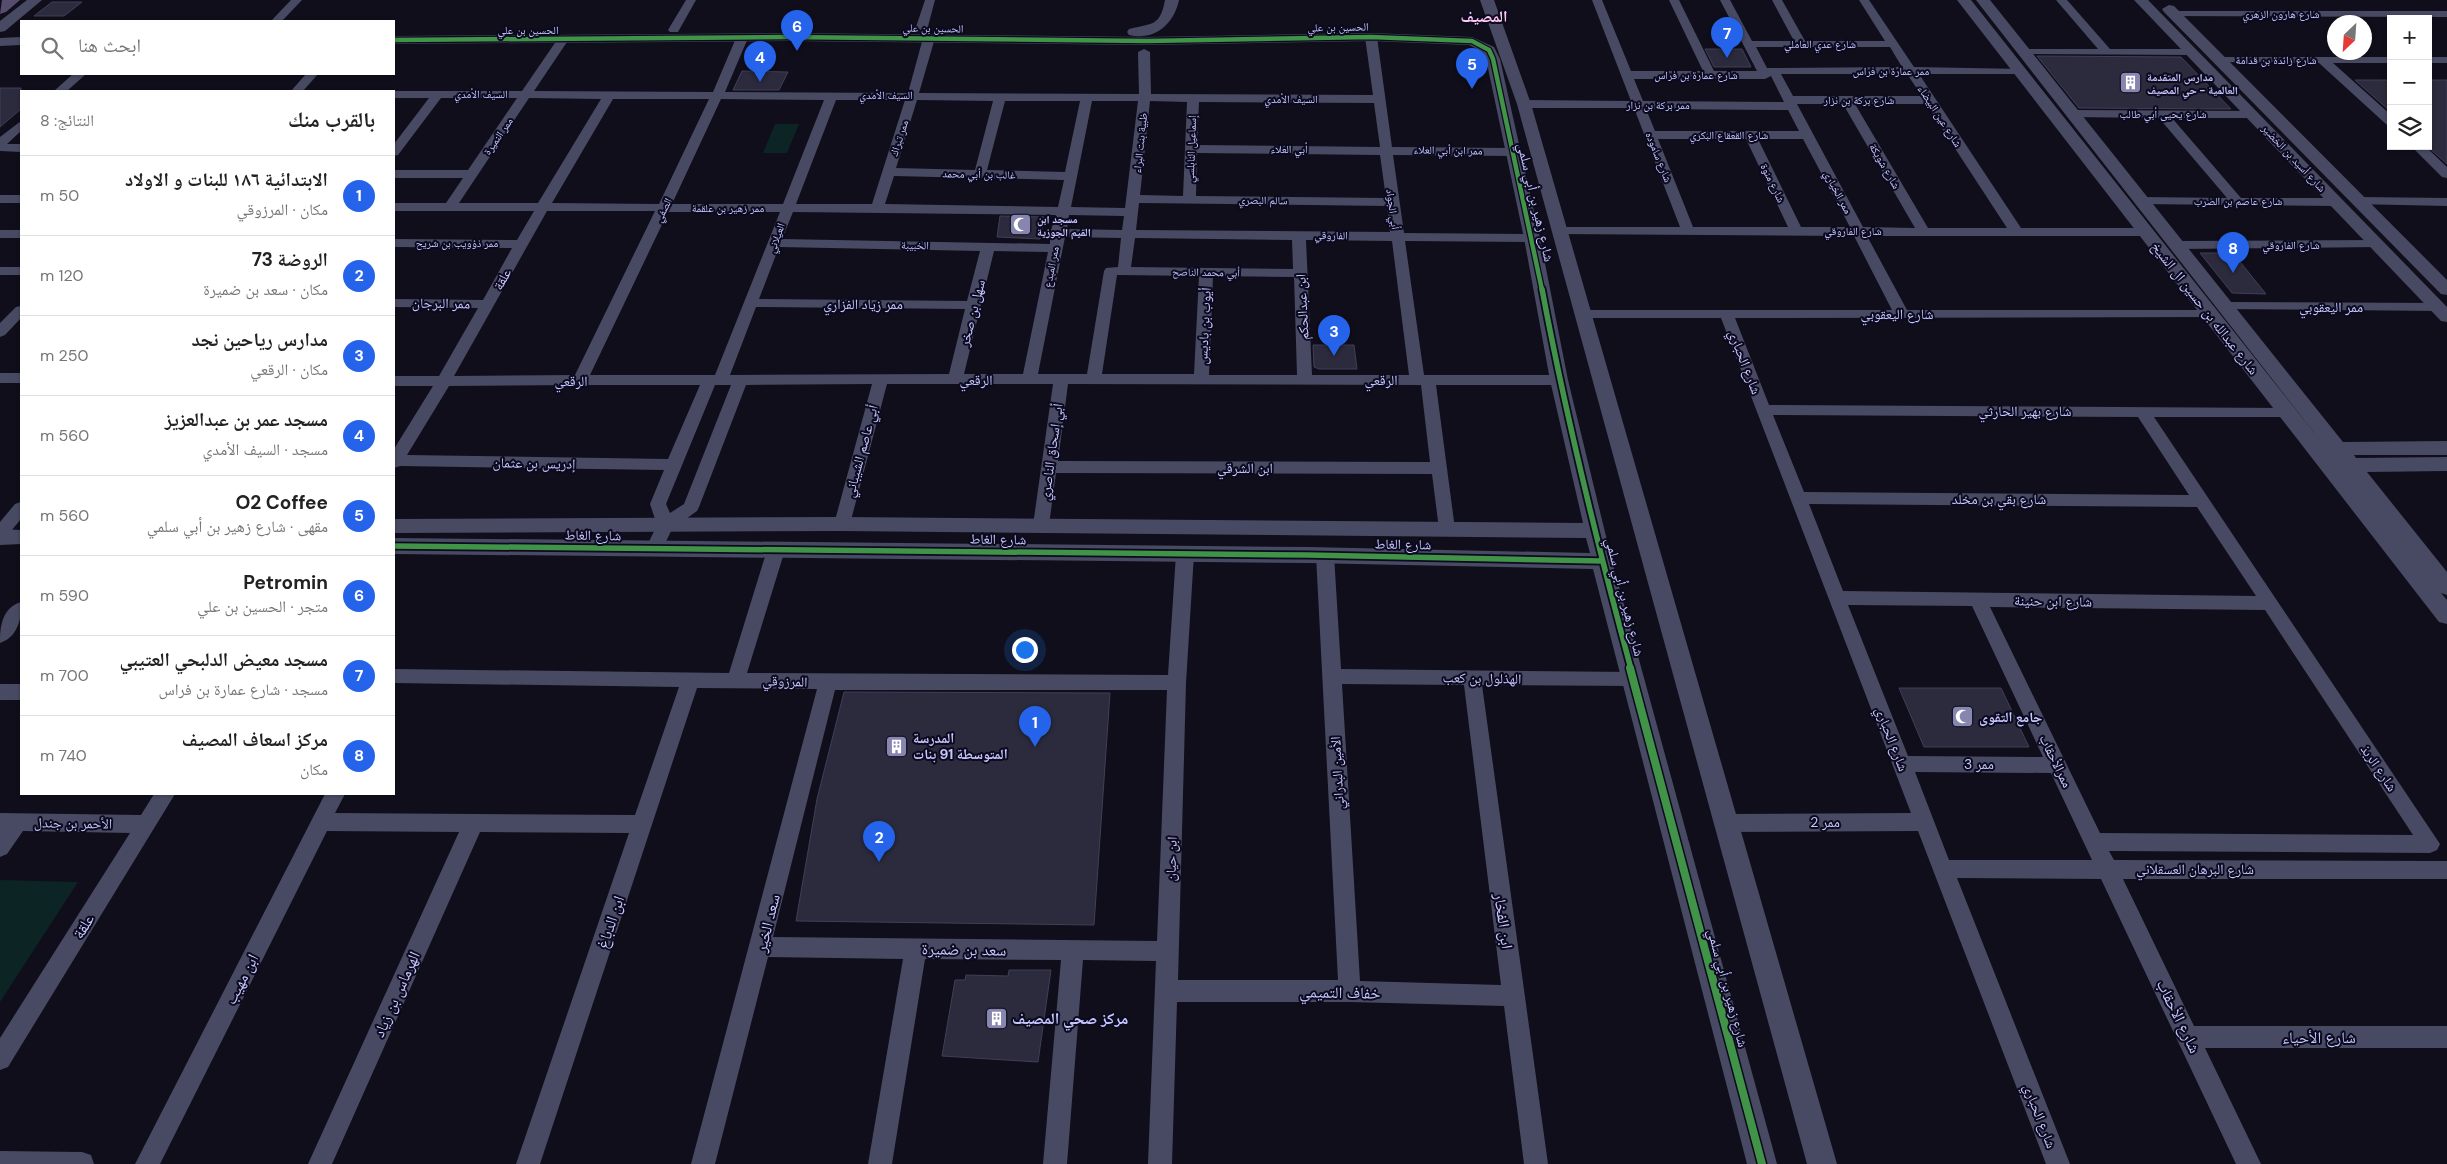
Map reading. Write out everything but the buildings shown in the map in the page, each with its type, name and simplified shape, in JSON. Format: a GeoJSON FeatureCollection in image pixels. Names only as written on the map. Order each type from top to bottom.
{"type":"FeatureCollection","features":[{"type":"Feature","properties":{"kind":"main road"},"geometry":{"type":"LineString","coordinates":[[0,9],[17,13]]}},
{"type":"Feature","properties":{"kind":"street"},"geometry":{"type":"LineString","coordinates":[[0,28],[35,0]]}},
{"type":"Feature","properties":{"kind":"street"},"geometry":{"type":"LineString","coordinates":[[277,20],[297,0]]}},
{"type":"Feature","properties":{"kind":"street"},"geometry":{"type":"LineString","coordinates":[[674,30],[691,0]]}},
{"type":"Feature","properties":{"kind":"street","name":"ممر تبراك"},"geometry":{"type":"LineString","coordinates":[[877,208],[913,96],[930,0]]}},
{"type":"Feature","properties":{"kind":"street"},"geometry":{"type":"LineString","coordinates":[[1172,0],[1170,14],[1177,23],[1218,34],[1307,38]]}},
{"type":"Feature","properties":{"kind":"street"},"geometry":{"type":"LineString","coordinates":[[1176,0],[1177,23]]}},
{"type":"Feature","properties":{"kind":"street","name":"شارع ساموده"},"geometry":{"type":"LineString","coordinates":[[1597,0],[1688,231]]}},
{"type":"Feature","properties":{"kind":"street"},"geometry":{"type":"LineString","coordinates":[[1674,0],[1710,75]]}},
{"type":"Feature","properties":{"kind":"street","name":"ممر الخياري"},"geometry":{"type":"LineString","coordinates":[[1725,0],[1748,44],[1790,103],[1860,231],[1902,314]]}},
{"type":"Feature","properties":{"kind":"street"},"geometry":{"type":"LineString","coordinates":[[1777,0],[1801,44]]}},
{"type":"Feature","properties":{"kind":"street","name":"شارع عين البيضاء"},"geometry":{"type":"LineString","coordinates":[[1864,0],[2016,232]]}},
{"type":"Feature","properties":{"kind":"street","name":"شارع عبدالله بن حسين ال الشيخ"},"geometry":{"type":"LineString","coordinates":[[1964,0],[2146,232],[2217,310],[2333,457],[2447,616]]}},
{"type":"Feature","properties":{"kind":"street","name":"شارع عبدالله بن حسين ال الشيخ"},"geometry":{"type":"LineString","coordinates":[[1983,0],[2176,245],[2217,310],[2287,412],[2316,450],[2333,457]]}},
{"type":"Feature","properties":{"kind":"street"},"geometry":{"type":"LineString","coordinates":[[2061,0],[2106,51]]}},
{"type":"Feature","properties":{"kind":"street","name":"شارع أسيد بن الخضير"},"geometry":{"type":"LineString","coordinates":[[2141,0],[2442,312]]}},
{"type":"Feature","properties":{"kind":"street","name":"شارع أسيد بن الخضير"},"geometry":{"type":"LineString","coordinates":[[2160,0],[2222,60],[2447,290]]}},
{"type":"Feature","properties":{"kind":"street"},"geometry":{"type":"LineString","coordinates":[[2264,5],[2274,14]]}},
{"type":"Feature","properties":{"kind":"street"},"geometry":{"type":"LineString","coordinates":[[2435,5],[2447,14]]}},
{"type":"Feature","properties":{"kind":"street","name":"شارع هارون الزهري"},"geometry":{"type":"LineString","coordinates":[[2174,14],[2447,14]]}},
{"type":"Feature","properties":{"kind":"street","name":"الحسين بن علي"},"geometry":{"type":"LineString","coordinates":[[395,29],[674,30],[925,34],[1147,41],[1371,37],[1482,19]]}},
{"type":"Feature","properties":{"kind":"street","name":"شارع زهير بن أبي سلمي"},"geometry":{"type":"LineString","coordinates":[[1482,19],[1524,104],[1822,1164]]}},
{"type":"Feature","properties":{"kind":"street","name":"شارع زهير بن أبي سلمي"},"geometry":{"type":"LineString","coordinates":[[1482,19],[1493,59],[1532,238],[1559,380],[1602,561],[1762,1164]]}},
{"type":"Feature","properties":{"kind":"street","name":"الحسين بن علي"},"geometry":{"type":"LineString","coordinates":[[395,40],[742,38],[1136,32],[1177,23]]}},
{"type":"Feature","properties":{"kind":"street","name":"أبي الجواد"},"geometry":{"type":"LineString","coordinates":[[1371,37],[1397,236],[1440,468],[1447,529]]}},
{"type":"Feature","properties":{"kind":"street","name":"الصفي"},"geometry":{"type":"LineString","coordinates":[[580,381],[717,96],[742,38]]}},
{"type":"Feature","properties":{"kind":"street","name":"ممر النميرة"},"geometry":{"type":"LineString","coordinates":[[450,207],[563,39]]}},
{"type":"Feature","properties":{"kind":"street","name":"شارع عدي العاملي"},"geometry":{"type":"LineString","coordinates":[[1748,44],[1893,44]]}},
{"type":"Feature","properties":{"kind":"street","name":"ظبية بنت البراء"},"geometry":{"type":"LineString","coordinates":[[1118,271],[1129,234],[1133,206],[1145,97],[1144,52]]}},
{"type":"Feature","properties":{"kind":"street"},"geometry":{"type":"LineString","coordinates":[[2024,52],[2191,52]]}},
{"type":"Feature","properties":{"kind":"street","name":"شارع زائدة بن قدامة"},"geometry":{"type":"LineString","coordinates":[[2222,60],[2387,60]]}},
{"type":"Feature","properties":{"kind":"street"},"geometry":{"type":"LineString","coordinates":[[2322,60],[2387,118]]}},
{"type":"Feature","properties":{"kind":"street"},"geometry":{"type":"LineString","coordinates":[[2432,60],[2447,60]]}},
{"type":"Feature","properties":{"kind":"street","name":"ممر عمارة بن فراس"},"geometry":{"type":"LineString","coordinates":[[1769,73],[2019,71]]}},
{"type":"Feature","properties":{"kind":"street","name":"شارع عمارة بن فراس"},"geometry":{"type":"LineString","coordinates":[[1627,75],[1769,73]]}},
{"type":"Feature","properties":{"kind":"street"},"geometry":{"type":"LineString","coordinates":[[61,90],[79,75]]}},
{"type":"Feature","properties":{"kind":"street"},"geometry":{"type":"LineString","coordinates":[[298,90],[311,75]]}},
{"type":"Feature","properties":{"kind":"street","name":"السيف الأمدي"},"geometry":{"type":"LineString","coordinates":[[395,94],[1379,99]]}},
{"type":"Feature","properties":{"kind":"street"},"geometry":{"type":"LineString","coordinates":[[395,151],[438,94]]}},
{"type":"Feature","properties":{"kind":"street","name":"علقة"},"geometry":{"type":"LineString","coordinates":[[395,459],[444,381],[521,244],[609,95]]}},
{"type":"Feature","properties":{"kind":"street","name":"العيلاني"},"geometry":{"type":"LineString","coordinates":[[665,524],[658,504],[673,465],[751,303],[832,95]]}},
{"type":"Feature","properties":{"kind":"street"},"geometry":{"type":"LineString","coordinates":[[980,174],[1000,96]]}},
{"type":"Feature","properties":{"kind":"street","name":"ممر المبدع"},"geometry":{"type":"LineString","coordinates":[[1029,380],[1057,233],[1087,97]]}},
{"type":"Feature","properties":{"kind":"street","name":"إسماعيل النابلسي"},"geometry":{"type":"LineString","coordinates":[[1189,199],[1193,98]]}},
{"type":"Feature","properties":{"kind":"street","name":"شارع بركة بن نزار"},"geometry":{"type":"LineString","coordinates":[[1790,103],[1847,100],[1930,100]]}},
{"type":"Feature","properties":{"kind":"street","name":"شارع شويكة"},"geometry":{"type":"LineString","coordinates":[[1847,100],[1924,232]]}},
{"type":"Feature","properties":{"kind":"street","name":"ممر بركة بن نزار"},"geometry":{"type":"LineString","coordinates":[[1524,104],[1790,103]]}},
{"type":"Feature","properties":{"kind":"street","name":"شارع يحيى أبي طالب"},"geometry":{"type":"LineString","coordinates":[[2073,114],[2252,114]]}},
{"type":"Feature","properties":{"kind":"street"},"geometry":{"type":"LineString","coordinates":[[2162,114],[2237,200]]}},
{"type":"Feature","properties":{"kind":"street"},"geometry":{"type":"LineString","coordinates":[[0,144],[20,126]]}},
{"type":"Feature","properties":{"kind":"street","name":"شارع القعقاع البكري"},"geometry":{"type":"LineString","coordinates":[[1651,135],[1808,135]]}},
{"type":"Feature","properties":{"kind":"street","name":"شارع منوة"},"geometry":{"type":"LineString","coordinates":[[1750,135],[1796,231]]}},
{"type":"Feature","properties":{"kind":"street"},"geometry":{"type":"LineString","coordinates":[[0,148],[20,148]]}},
{"type":"Feature","properties":{"kind":"street","name":"أبي العلاء"},"geometry":{"type":"LineString","coordinates":[[1192,149],[1385,149]]}},
{"type":"Feature","properties":{"kind":"street","name":"ممر ابن أبي العلاء"},"geometry":{"type":"LineString","coordinates":[[1385,149],[1512,152]]}},
{"type":"Feature","properties":{"kind":"street"},"geometry":{"type":"LineString","coordinates":[[2421,150],[2447,174]]}},
{"type":"Feature","properties":{"kind":"street","name":"غالب بن أبي محمد"},"geometry":{"type":"LineString","coordinates":[[888,172],[1070,176]]}},
{"type":"Feature","properties":{"kind":"street"},"geometry":{"type":"LineString","coordinates":[[395,174],[471,174]]}},
{"type":"Feature","properties":{"kind":"street"},"geometry":{"type":"LineString","coordinates":[[0,199],[20,199]]}},
{"type":"Feature","properties":{"kind":"street","name":"سالم البصري"},"geometry":{"type":"LineString","coordinates":[[1062,211],[1133,206],[1189,199],[1392,202]]}},
{"type":"Feature","properties":{"kind":"street","name":"شارع عاصم بن الضرب"},"geometry":{"type":"LineString","coordinates":[[2141,201],[2335,202]]}},
{"type":"Feature","properties":{"kind":"street"},"geometry":{"type":"LineString","coordinates":[[2360,201],[2447,202]]}},
{"type":"Feature","properties":{"kind":"street","name":"ممر زهير بن علقمة"},"geometry":{"type":"LineString","coordinates":[[395,207],[877,208],[1062,211]]}},
{"type":"Feature","properties":{"kind":"street","name":"شارع الفاروقي"},"geometry":{"type":"LineString","coordinates":[[1560,231],[2146,232]]}},
{"type":"Feature","properties":{"kind":"street","name":"الفاروقي"},"geometry":{"type":"LineString","coordinates":[[1057,233],[1532,238]]}},
{"type":"Feature","properties":{"kind":"street"},"geometry":{"type":"LineString","coordinates":[[0,234],[20,234]]}},
{"type":"Feature","properties":{"kind":"street","name":"ابن عبدالحكم"},"geometry":{"type":"LineString","coordinates":[[1299,235],[1305,380]]}},
{"type":"Feature","properties":{"kind":"street","name":"ممر ذؤويب بن شريح"},"geometry":{"type":"LineString","coordinates":[[395,243],[521,244]]}},
{"type":"Feature","properties":{"kind":"street","name":"الخبيبة"},"geometry":{"type":"LineString","coordinates":[[775,243],[1054,248]]}},
{"type":"Feature","properties":{"kind":"street","name":"شارع الفاروقي"},"geometry":{"type":"LineString","coordinates":[[2176,245],[2375,244]]}},
{"type":"Feature","properties":{"kind":"street","name":"سهل بن صخر"},"geometry":{"type":"LineString","coordinates":[[955,380],[988,246]]}},
{"type":"Feature","properties":{"kind":"street"},"geometry":{"type":"LineString","coordinates":[[0,271],[20,271]]}},
{"type":"Feature","properties":{"kind":"street"},"geometry":{"type":"LineString","coordinates":[[1094,380],[1118,271]]}},
{"type":"Feature","properties":{"kind":"street","name":"أبي محمد الناصح"},"geometry":{"type":"LineString","coordinates":[[1118,271],[1300,273]]}},
{"type":"Feature","properties":{"kind":"street","name":"أيوب بن باديس"},"geometry":{"type":"LineString","coordinates":[[1201,380],[1206,272]]}},
{"type":"Feature","properties":{"kind":"street","name":"ممر البرجان"},"geometry":{"type":"LineString","coordinates":[[395,302],[488,304]]}},
{"type":"Feature","properties":{"kind":"street","name":"ممر زياد الفزاري"},"geometry":{"type":"LineString","coordinates":[[751,303],[974,304]]}},
{"type":"Feature","properties":{"kind":"street","name":"شارع اليعقوبي"},"geometry":{"type":"LineString","coordinates":[[1583,314],[1902,314],[2217,310]]}},
{"type":"Feature","properties":{"kind":"street","name":"ممر اليعقوبي"},"geometry":{"type":"LineString","coordinates":[[2217,310],[2442,312]]}},
{"type":"Feature","properties":{"kind":"street"},"geometry":{"type":"LineString","coordinates":[[0,332],[20,311]]}},
{"type":"Feature","properties":{"kind":"street","name":"شارع الحباري"},"geometry":{"type":"LineString","coordinates":[[1726,314],[2058,1164]]}},
{"type":"Feature","properties":{"kind":"street"},"geometry":{"type":"LineString","coordinates":[[0,378],[20,378]]}},
{"type":"Feature","properties":{"kind":"street","name":"الرقعي"},"geometry":{"type":"LineString","coordinates":[[395,381],[880,379],[1559,380]]}},
{"type":"Feature","properties":{"kind":"street","name":"أبي عاصم الشيباني"},"geometry":{"type":"LineString","coordinates":[[842,524],[880,379]]}},
{"type":"Feature","properties":{"kind":"street","name":"أبي إسحاق الناصري"},"geometry":{"type":"LineString","coordinates":[[1041,525],[1061,380]]}},
{"type":"Feature","properties":{"kind":"street"},"geometry":{"type":"LineString","coordinates":[[655,548],[665,524],[691,507],[740,381]]}},
{"type":"Feature","properties":{"kind":"street","name":"شارع بهير الحارثي"},"geometry":{"type":"LineString","coordinates":[[1764,410],[2287,412]]}},
{"type":"Feature","properties":{"kind":"street","name":"شارع الربذ"},"geometry":{"type":"LineString","coordinates":[[2094,842],[2430,844],[2142,412]]}},
{"type":"Feature","properties":{"kind":"street"},"geometry":{"type":"LineString","coordinates":[[2333,457],[2447,448]]}},
{"type":"Feature","properties":{"kind":"street"},"geometry":{"type":"LineString","coordinates":[[2333,457],[2349,464],[2447,464]]}},
{"type":"Feature","properties":{"kind":"street","name":"إدريس بن عثمان"},"geometry":{"type":"LineString","coordinates":[[395,461],[673,465]]}},
{"type":"Feature","properties":{"kind":"street"},"geometry":{"type":"LineString","coordinates":[[2349,464],[2447,586]]}},
{"type":"Feature","properties":{"kind":"street","name":"ابن الشرقي"},"geometry":{"type":"LineString","coordinates":[[1050,467],[1440,468]]}},
{"type":"Feature","properties":{"kind":"street","name":"شارع بقي بن مخلد"},"geometry":{"type":"LineString","coordinates":[[1798,498],[2201,501]]}},
{"type":"Feature","properties":{"kind":"street"},"geometry":{"type":"LineString","coordinates":[[0,533],[20,509]]}},
{"type":"Feature","properties":{"kind":"street","name":"شارع الغاط"},"geometry":{"type":"LineString","coordinates":[[395,526],[842,524],[1596,531]]}},
{"type":"Feature","properties":{"kind":"street"},"geometry":{"type":"LineString","coordinates":[[0,537],[20,537]]}},
{"type":"Feature","properties":{"kind":"street","name":"شارع الغاط"},"geometry":{"type":"LineString","coordinates":[[395,546],[1326,555],[1602,561]]}},
{"type":"Feature","properties":{"kind":"street"},"geometry":{"type":"LineString","coordinates":[[736,679],[776,550]]}},
{"type":"Feature","properties":{"kind":"street","name":"ابن حيان"},"geometry":{"type":"LineString","coordinates":[[1160,1164],[1177,683],[1185,554]]}},
{"type":"Feature","properties":{"kind":"street","name":"الأمين البدراني"},"geometry":{"type":"LineString","coordinates":[[1326,555],[1331,676],[1350,992]]}},
{"type":"Feature","properties":{"kind":"street","name":"شارع ابن حنينة"},"geometry":{"type":"LineString","coordinates":[[1837,598],[2269,603]]}},
{"type":"Feature","properties":{"kind":"street","name":"ممرالأحقاب"},"geometry":{"type":"LineString","coordinates":[[1978,600],[2107,869]]}},
{"type":"Feature","properties":{"kind":"street"},"geometry":{"type":"LineString","coordinates":[[0,636],[20,610]]}},
{"type":"Feature","properties":{"kind":"street","name":"الهذلول بن كعب"},"geometry":{"type":"LineString","coordinates":[[1331,676],[1633,679]]}},
{"type":"Feature","properties":{"kind":"street","name":"المرزوقي"},"geometry":{"type":"LineString","coordinates":[[395,678],[1177,683]]}},
{"type":"Feature","properties":{"kind":"street","name":"ابن الفخار"},"geometry":{"type":"LineString","coordinates":[[1472,678],[1536,1164]]}},
{"type":"Feature","properties":{"kind":"street","name":"ابن الدباغ"},"geometry":{"type":"LineString","coordinates":[[528,1164],[691,679]]}},
{"type":"Feature","properties":{"kind":"street","name":"سعد الخير"},"geometry":{"type":"LineString","coordinates":[[703,1164],[828,682]]}},
{"type":"Feature","properties":{"kind":"street"},"geometry":{"type":"LineString","coordinates":[[0,692],[20,692]]}},
{"type":"Feature","properties":{"kind":"street","name":"ممر 3"},"geometry":{"type":"LineString","coordinates":[[1902,764],[2057,765]]}},
{"type":"Feature","properties":{"kind":"street","name":"علقة"},"geometry":{"type":"LineString","coordinates":[[3,1050],[164,795]]}},
{"type":"Feature","properties":{"kind":"street","name":"ابن مهيب"},"geometry":{"type":"LineString","coordinates":[[147,1164],[334,795]]}},
{"type":"Feature","properties":{"kind":"street"},"geometry":{"type":"LineString","coordinates":[[0,848],[9,822]]}},
{"type":"Feature","properties":{"kind":"street","name":"الأحمر بن جندل"},"geometry":{"type":"LineString","coordinates":[[9,822],[146,824]]}},
{"type":"Feature","properties":{"kind":"street"},"geometry":{"type":"LineString","coordinates":[[320,822],[643,824]]}},
{"type":"Feature","properties":{"kind":"street","name":"ممر 2"},"geometry":{"type":"LineString","coordinates":[[1726,823],[1925,822]]}},
{"type":"Feature","properties":{"kind":"street","name":"الهرماس بن زياد"},"geometry":{"type":"LineString","coordinates":[[320,1164],[473,824]]}},
{"type":"Feature","properties":{"kind":"street","name":"شارع البرهان العسقلاني"},"geometry":{"type":"LineString","coordinates":[[1943,869],[2447,870]]}},
{"type":"Feature","properties":{"kind":"street","name":"شارع الأحقاب"},"geometry":{"type":"LineString","coordinates":[[2107,869],[2249,1164]]}},
{"type":"Feature","properties":{"kind":"street","name":"سعد بن ضميرة"},"geometry":{"type":"LineString","coordinates":[[760,947],[1167,951]]}},
{"type":"Feature","properties":{"kind":"street"},"geometry":{"type":"LineString","coordinates":[[880,1164],[916,949]]}},
{"type":"Feature","properties":{"kind":"street"},"geometry":{"type":"LineString","coordinates":[[1055,1164],[1072,950]]}},
{"type":"Feature","properties":{"kind":"street","name":"خفاف التميمي"},"geometry":{"type":"LineString","coordinates":[[1165,991],[1350,992],[1514,996]]}},
{"type":"Feature","properties":{"kind":"street","name":"شارع الأحياء"},"geometry":{"type":"LineString","coordinates":[[2190,1038],[2447,1037]]}},
{"type":"Feature","properties":{"kind":"street"},"geometry":{"type":"LineString","coordinates":[[0,1162],[82,1164]]}},
{"type":"Feature","properties":{"kind":"green space"},"geometry":{"type":"Polygon","coordinates":[[[775,124],[799,124],[787,153],[763,153],[775,124]]]}},
{"type":"Feature","properties":{"kind":"green space"},"geometry":{"type":"Polygon","coordinates":[[[0,880],[78,882],[0,1002],[0,880]]]}},
{"type":"Feature","properties":{"kind":"cycle path"},"geometry":{"type":"LineString","coordinates":[[395,40],[787,37],[1147,41],[1371,37],[1472,41],[1489,50],[1493,59],[1532,238],[1559,380],[1602,561],[1762,1164]]}},
{"type":"Feature","properties":{"kind":"cycle path"},"geometry":{"type":"LineString","coordinates":[[395,546],[1308,555],[1602,561]]}},
{"type":"Feature","properties":{"kind":"place","name":"Petromin"},"geometry":{"type":"Point","coordinates":[797,51]}},
{"type":"Feature","properties":{"kind":"place","name":"مسجد معيض الدلبحي العتيبي"},"geometry":{"type":"Point","coordinates":[1727,58]}},
{"type":"Feature","properties":{"kind":"place","name":"مسجد عمر بن عبدالعزيز"},"geometry":{"type":"Point","coordinates":[760,82]}},
{"type":"Feature","properties":{"kind":"place","name":"مدارس المتقدمة العالمية - حي المصيف"},"geometry":{"type":"Point","coordinates":[2131,83]}},
{"type":"Feature","properties":{"kind":"place","name":"O2 Coffee"},"geometry":{"type":"Point","coordinates":[1472,89]}},
{"type":"Feature","properties":{"kind":"place","name":"مسجد ابن القيم الجوزية"},"geometry":{"type":"Point","coordinates":[1021,225]}},
{"type":"Feature","properties":{"kind":"place","name":"مركز اسعاف المصيف"},"geometry":{"type":"Point","coordinates":[2233,273]}},
{"type":"Feature","properties":{"kind":"place","name":"مدارس رياحين نجد"},"geometry":{"type":"Point","coordinates":[1334,356]}},
{"type":"Feature","properties":{"kind":"place","name":"جامع التقوى"},"geometry":{"type":"Point","coordinates":[1963,717]}},
{"type":"Feature","properties":{"kind":"place","name":"المدرسة المتوسطة 91 بنات"},"geometry":{"type":"Point","coordinates":[897,746]}},
{"type":"Feature","properties":{"kind":"place","name":"الابتدائية ١٨٦ للبنات و الاولاد"},"geometry":{"type":"Point","coordinates":[1035,747]}},
{"type":"Feature","properties":{"kind":"place","name":"الروضة 73"},"geometry":{"type":"Point","coordinates":[879,862]}},
{"type":"Feature","properties":{"kind":"place","name":"مركز صحي المصيف"},"geometry":{"type":"Point","coordinates":[996,1018]}},
{"type":"Feature","properties":{"kind":"district","name":"المصيف"},"geometry":{"type":"Point","coordinates":[1484,16]}}]}
